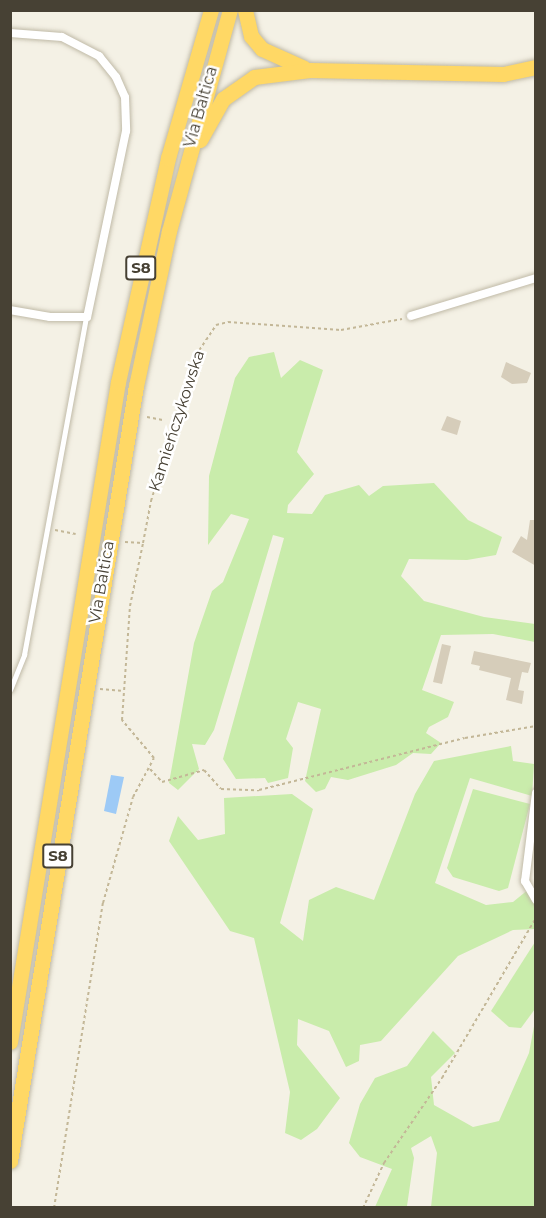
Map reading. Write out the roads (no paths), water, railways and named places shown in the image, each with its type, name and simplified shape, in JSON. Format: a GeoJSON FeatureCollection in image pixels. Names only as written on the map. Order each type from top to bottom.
{"type":"FeatureCollection","features":[{"type":"Feature","properties":{"kind":"highway"},"geometry":{"type":"LineString","coordinates":[[198,50],[206,10]]}},
{"type":"Feature","properties":{"kind":"highway","name":"Via Baltica"},"geometry":{"type":"LineString","coordinates":[[10,1042],[118,382],[152,220],[211,10]]}},
{"type":"Feature","properties":{"kind":"highway","name":"Via Baltica"},"geometry":{"type":"LineString","coordinates":[[10,1161],[102,581],[149,318],[180,184],[230,10]]}},
{"type":"Feature","properties":{"kind":"highway"},"geometry":{"type":"LineString","coordinates":[[245,10],[251,36],[262,49],[310,70]]}},
{"type":"Feature","properties":{"kind":"highway"},"geometry":{"type":"LineString","coordinates":[[180,184],[209,118],[230,90],[254,77],[310,70],[503,74],[536,67]]}},
{"type":"Feature","properties":{"kind":"street"},"geometry":{"type":"LineString","coordinates":[[10,33],[62,37],[81,44],[99,56],[116,77],[124,97],[126,131],[87,317],[50,317],[10,310]]}},
{"type":"Feature","properties":{"kind":"street"},"geometry":{"type":"LineString","coordinates":[[411,316],[536,278]]}},
{"type":"Feature","properties":{"kind":"street"},"geometry":{"type":"LineString","coordinates":[[536,794],[525,881],[536,900]]}},
{"type":"Feature","properties":{"kind":"lane"},"geometry":{"type":"LineString","coordinates":[[10,690],[24,655],[87,317]]}},
{"type":"Feature","properties":{"kind":"water"},"geometry":{"type":"Polygon","coordinates":[[[111,775],[124,777],[116,814],[104,811],[111,775]]]}}]}
